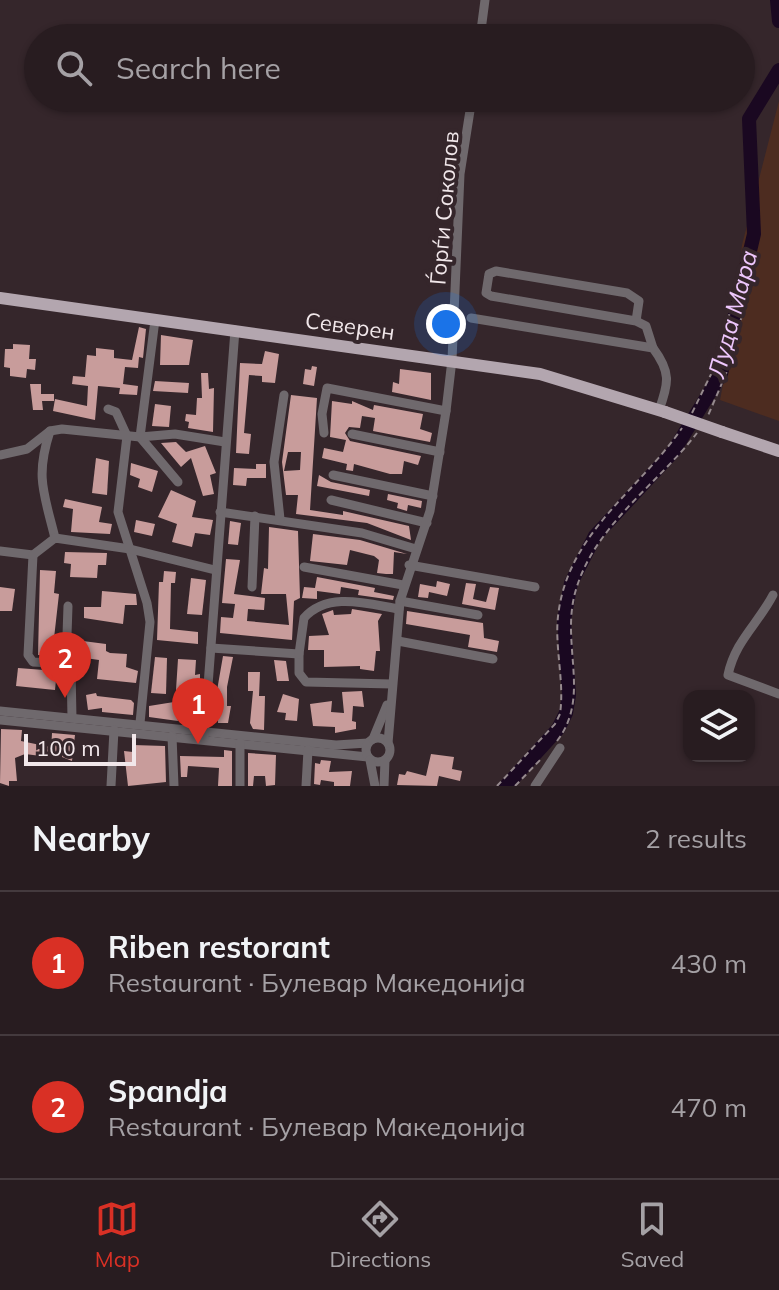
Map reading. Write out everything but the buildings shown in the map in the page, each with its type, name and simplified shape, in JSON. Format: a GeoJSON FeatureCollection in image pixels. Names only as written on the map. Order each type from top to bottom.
{"type":"FeatureCollection","features":[{"type":"Feature","properties":{"kind":"main road","name":"Северен"},"geometry":{"type":"LineString","coordinates":[[0,298],[452,360],[575,382],[779,451]]}},
{"type":"Feature","properties":{"kind":"street"},"geometry":{"type":"LineString","coordinates":[[482,24],[485,0]]}},
{"type":"Feature","properties":{"kind":"street","name":"Ѓорѓи Соколов"},"geometry":{"type":"LineString","coordinates":[[392,689],[399,605],[409,565],[430,511],[446,411],[452,360],[460,174],[470,112]]}},
{"type":"Feature","properties":{"kind":"street"},"geometry":{"type":"LineString","coordinates":[[636,321],[639,301],[627,293],[496,271],[489,274],[486,293],[491,296],[636,321],[646,326],[653,348],[666,366],[669,383],[662,411]]}},
{"type":"Feature","properties":{"kind":"street"},"geometry":{"type":"LineString","coordinates":[[471,318],[653,348]]}},
{"type":"Feature","properties":{"kind":"street"},"geometry":{"type":"LineString","coordinates":[[155,320],[140,437],[178,482]]}},
{"type":"Feature","properties":{"kind":"street"},"geometry":{"type":"LineString","coordinates":[[204,735],[235,330]]}},
{"type":"Feature","properties":{"kind":"street"},"geometry":{"type":"LineString","coordinates":[[324,433],[322,414],[327,388],[446,411]]}},
{"type":"Feature","properties":{"kind":"street"},"geometry":{"type":"LineString","coordinates":[[280,519],[274,462],[284,395]]}},
{"type":"Feature","properties":{"kind":"street"},"geometry":{"type":"LineString","coordinates":[[108,409],[120,419],[127,436],[117,502],[150,622],[140,723]]}},
{"type":"Feature","properties":{"kind":"street"},"geometry":{"type":"LineString","coordinates":[[0,455],[27,449],[50,431],[140,437],[162,433],[225,442]]}},
{"type":"Feature","properties":{"kind":"street"},"geometry":{"type":"LineString","coordinates":[[40,460],[50,431]]}},
{"type":"Feature","properties":{"kind":"street"},"geometry":{"type":"LineString","coordinates":[[352,434],[440,452]]}},
{"type":"Feature","properties":{"kind":"street"},"geometry":{"type":"LineString","coordinates":[[34,442],[40,460],[40,481],[55,538]]}},
{"type":"Feature","properties":{"kind":"street"},"geometry":{"type":"LineString","coordinates":[[333,475],[433,496]]}},
{"type":"Feature","properties":{"kind":"street"},"geometry":{"type":"LineString","coordinates":[[331,500],[427,523]]}},
{"type":"Feature","properties":{"kind":"street"},"geometry":{"type":"LineString","coordinates":[[220,512],[362,533],[416,549]]}},
{"type":"Feature","properties":{"kind":"street"},"geometry":{"type":"LineString","coordinates":[[252,587],[255,516]]}},
{"type":"Feature","properties":{"kind":"street"},"geometry":{"type":"LineString","coordinates":[[0,551],[33,555],[55,538],[130,549],[215,570]]}},
{"type":"Feature","properties":{"kind":"street"},"geometry":{"type":"LineString","coordinates":[[33,555],[28,655],[33,662],[66,664]]}},
{"type":"Feature","properties":{"kind":"street"},"geometry":{"type":"LineString","coordinates":[[409,565],[535,587]]}},
{"type":"Feature","properties":{"kind":"street"},"geometry":{"type":"LineString","coordinates":[[304,567],[403,585]]}},
{"type":"Feature","properties":{"kind":"street"},"geometry":{"type":"LineString","coordinates":[[773,595],[765,611],[743,635],[728,675],[779,694]]}},
{"type":"Feature","properties":{"kind":"street"},"geometry":{"type":"LineString","coordinates":[[392,689],[306,682],[300,677],[299,654],[304,618],[319,606],[338,601],[478,615]]}},
{"type":"Feature","properties":{"kind":"street"},"geometry":{"type":"LineString","coordinates":[[68,606],[66,664],[73,675],[72,718]]}},
{"type":"Feature","properties":{"kind":"street"},"geometry":{"type":"LineString","coordinates":[[398,641],[493,659]]}},
{"type":"Feature","properties":{"kind":"street"},"geometry":{"type":"LineString","coordinates":[[211,648],[299,654]]}},
{"type":"Feature","properties":{"kind":"street"},"geometry":{"type":"LineString","coordinates":[[375,786],[369,759],[371,741],[392,689]]}},
{"type":"Feature","properties":{"kind":"street"},"geometry":{"type":"LineString","coordinates":[[384,786],[385,760],[390,750],[392,689]]}},
{"type":"Feature","properties":{"kind":"street"},"geometry":{"type":"LineString","coordinates":[[0,711],[140,723],[240,743],[385,760]]}},
{"type":"Feature","properties":{"kind":"street"},"geometry":{"type":"LineString","coordinates":[[0,720],[172,736],[204,735],[336,745],[371,741],[388,743]]}},
{"type":"Feature","properties":{"kind":"street"},"geometry":{"type":"LineString","coordinates":[[111,786],[114,730]]}},
{"type":"Feature","properties":{"kind":"street"},"geometry":{"type":"LineString","coordinates":[[172,736],[174,786]]}},
{"type":"Feature","properties":{"kind":"street"},"geometry":{"type":"LineString","coordinates":[[240,743],[240,786]]}},
{"type":"Feature","properties":{"kind":"street"},"geometry":{"type":"LineString","coordinates":[[535,786],[557,746]]}},
{"type":"Feature","properties":{"kind":"street"},"geometry":{"type":"LineString","coordinates":[[306,786],[308,750]]}},
{"type":"Feature","properties":{"kind":"path"},"geometry":{"type":"LineString","coordinates":[[692,413],[716,364],[730,312],[742,315],[728,369],[706,422]]}},
{"type":"Feature","properties":{"kind":"path"},"geometry":{"type":"LineString","coordinates":[[497,786],[555,724],[560,714],[558,611],[569,574],[586,538],[685,424]]}},
{"type":"Feature","properties":{"kind":"path"},"geometry":{"type":"LineString","coordinates":[[557,746],[575,709],[569,638],[575,592],[585,567],[617,517],[697,433]]}},
{"type":"Feature","properties":{"kind":"path"},"geometry":{"type":"LineString","coordinates":[[628,493],[635,501]]}},
{"type":"Feature","properties":{"kind":"path"},"geometry":{"type":"LineString","coordinates":[[515,786],[547,754]]}},
{"type":"Feature","properties":{"kind":"path"},"geometry":{"type":"LineString","coordinates":[[517,766],[526,775]]}},
{"type":"Feature","properties":{"kind":"shaded area"},"geometry":{"type":"Polygon","coordinates":[[[779,101],[779,421],[720,400],[742,245],[779,101]]]}},
{"type":"Feature","properties":{"kind":"waterway","name":"Луда Мара"},"geometry":{"type":"LineString","coordinates":[[777,0],[779,21]]}},
{"type":"Feature","properties":{"kind":"waterway","name":"Луда Мара"},"geometry":{"type":"LineString","coordinates":[[755,109],[779,70]]}},
{"type":"Feature","properties":{"kind":"waterway","name":"Луда Мара"},"geometry":{"type":"LineString","coordinates":[[506,786],[558,729],[566,713],[569,695],[564,620],[571,583],[595,536],[673,452],[721,374],[754,234],[749,119],[753,112]]}},
{"type":"Feature","properties":{"kind":"place","name":"Spandja"},"geometry":{"type":"Point","coordinates":[65,698]}},
{"type":"Feature","properties":{"kind":"place","name":"Riben restorant"},"geometry":{"type":"Point","coordinates":[198,744]}}]}
